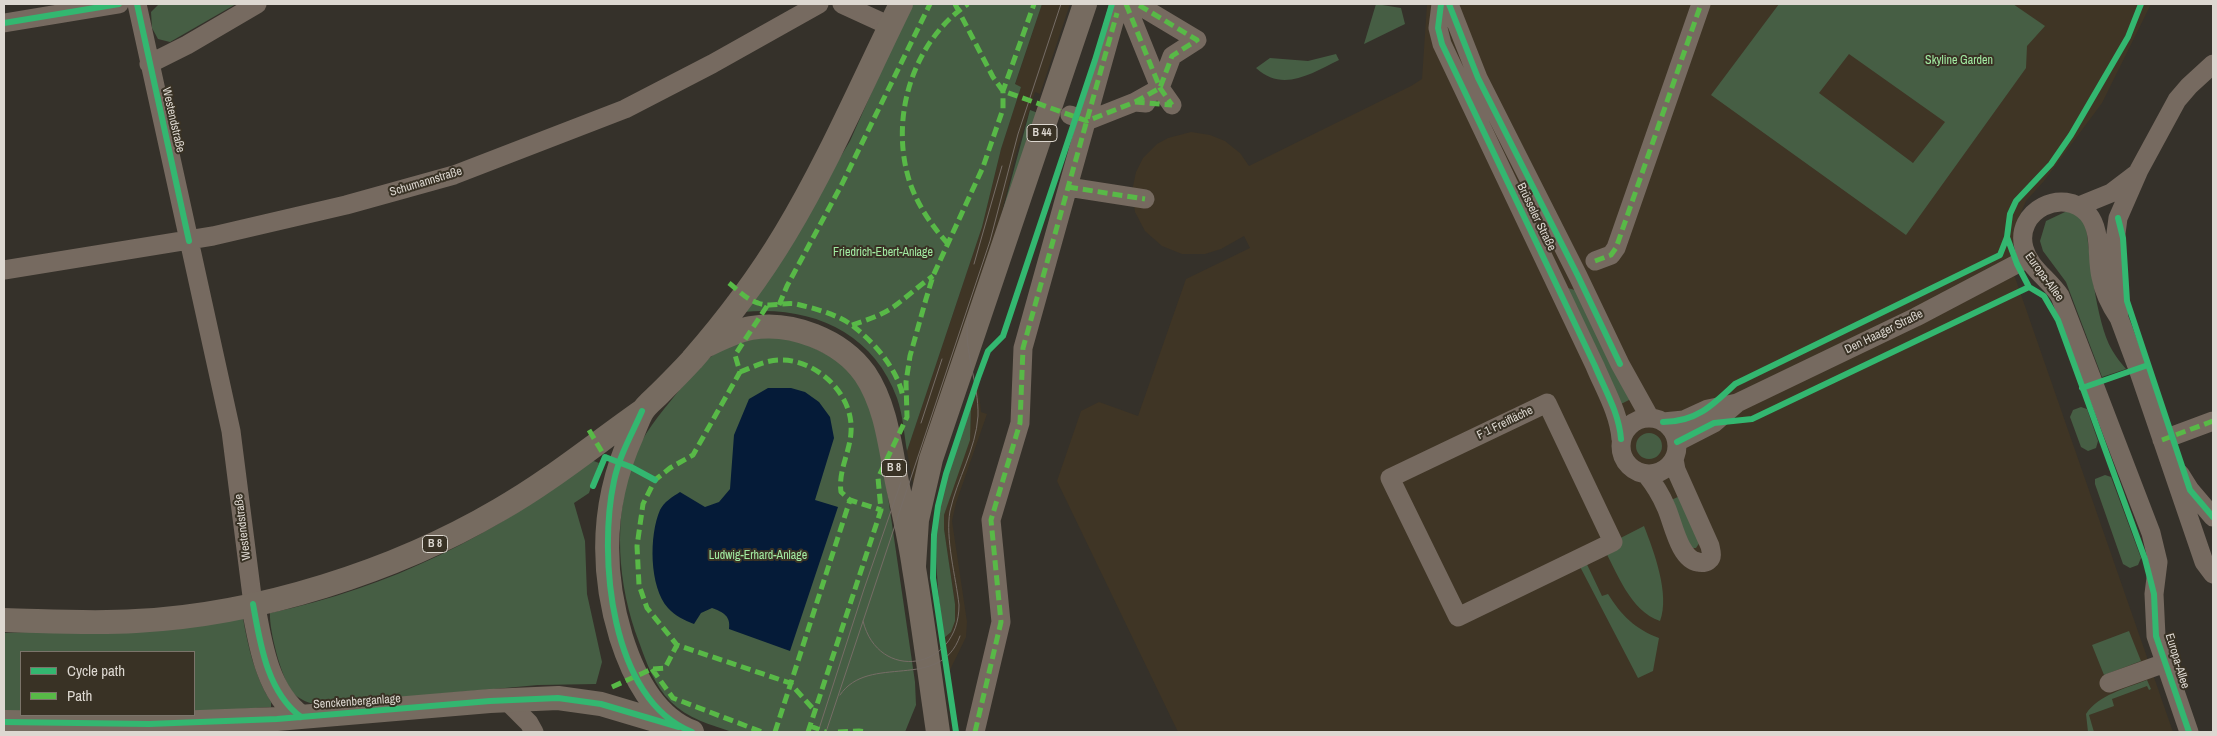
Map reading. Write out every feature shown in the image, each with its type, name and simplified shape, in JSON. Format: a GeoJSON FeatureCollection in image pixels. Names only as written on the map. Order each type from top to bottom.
{"type":"FeatureCollection","features":[{"type":"Feature","properties":{"kind":"main road"},"geometry":{"type":"LineString","coordinates":[[704,346],[750,288],[815,183],[901,4]]}},
{"type":"Feature","properties":{"kind":"main road","name":"B 44"},"geometry":{"type":"LineString","coordinates":[[914,566],[917,520],[932,460],[1084,4]]}},
{"type":"Feature","properties":{"kind":"main road","name":"B 8"},"geometry":{"type":"LineString","coordinates":[[4,620],[136,622],[210,613],[343,581],[405,558],[465,529],[518,499],[642,411],[704,346],[751,328],[768,327],[792,330],[824,341],[840,350],[865,374],[883,414],[914,566],[938,732]]}},
{"type":"Feature","properties":{"kind":"main road"},"geometry":{"type":"LineString","coordinates":[[642,411],[619,462],[610,504],[607,552],[609,586],[620,634],[636,676],[646,693],[670,721],[685,730]]}},
{"type":"Feature","properties":{"kind":"main road","name":"Westendstraße"},"geometry":{"type":"LineString","coordinates":[[253,604],[258,633],[270,674],[282,698],[290,709],[301,717]]}},
{"type":"Feature","properties":{"kind":"main road","name":"Senckenberganlage"},"geometry":{"type":"LineString","coordinates":[[4,722],[149,724],[301,717],[558,698],[583,701],[685,730]]}},
{"type":"Feature","properties":{"kind":"main road"},"geometry":{"type":"LineString","coordinates":[[920,732],[934,704]]}},
{"type":"Feature","properties":{"kind":"street"},"geometry":{"type":"LineString","coordinates":[[4,23],[118,4]]}},
{"type":"Feature","properties":{"kind":"street","name":"Westendstraße"},"geometry":{"type":"LineString","coordinates":[[137,4],[231,431],[253,604]]}},
{"type":"Feature","properties":{"kind":"street"},"geometry":{"type":"LineString","coordinates":[[149,64],[187,45],[257,4]]}},
{"type":"Feature","properties":{"kind":"street","name":"Schumannstraße"},"geometry":{"type":"LineString","coordinates":[[4,270],[189,241],[346,206],[454,175],[545,141],[633,104],[712,64],[819,4]]}},
{"type":"Feature","properties":{"kind":"street"},"geometry":{"type":"LineString","coordinates":[[842,4],[890,26]]}},
{"type":"Feature","properties":{"kind":"street"},"geometry":{"type":"LineString","coordinates":[[974,732],[1001,622],[991,520],[1020,423],[1023,348],[1068,187],[1079,118],[1119,4]]}},
{"type":"Feature","properties":{"kind":"street"},"geometry":{"type":"LineString","coordinates":[[1126,4],[1145,94]]}},
{"type":"Feature","properties":{"kind":"street"},"geometry":{"type":"LineString","coordinates":[[1079,118],[1145,94],[1172,56],[1197,40],[1137,4]]}},
{"type":"Feature","properties":{"kind":"street","name":"Brüsseler Straße"},"geometry":{"type":"LineString","coordinates":[[1441,4],[1438,28],[1442,44],[1546,261],[1616,413],[1620,424],[1621,439]]}},
{"type":"Feature","properties":{"kind":"street","name":"Brüsseler Straße"},"geometry":{"type":"LineString","coordinates":[[1449,4],[1478,78],[1578,276],[1620,364],[1656,420]]}},
{"type":"Feature","properties":{"kind":"street"},"geometry":{"type":"LineString","coordinates":[[1595,261],[1610,255],[1616,248],[1701,4]]}},
{"type":"Feature","properties":{"kind":"street"},"geometry":{"type":"LineString","coordinates":[[2119,318],[2115,241],[2118,218],[2139,170],[2178,100],[2189,86],[2213,64]]}},
{"type":"Feature","properties":{"kind":"street"},"geometry":{"type":"LineString","coordinates":[[2139,170],[2130,180],[2111,193],[2079,206],[2095,224],[2102,283],[2106,298],[2119,318],[2204,562],[2213,574]]}},
{"type":"Feature","properties":{"kind":"street"},"geometry":{"type":"LineString","coordinates":[[1068,187],[1145,199]]}},
{"type":"Feature","properties":{"kind":"street","name":"Europa-Allee"},"geometry":{"type":"LineString","coordinates":[[2079,206],[2060,201],[2041,206],[2031,215],[2025,226],[2022,238],[2028,258],[2035,268],[2054,286],[2062,301],[2151,533],[2158,562],[2154,594],[2156,636],[2189,732]]}},
{"type":"Feature","properties":{"kind":"street","name":"Den Haager Straße"},"geometry":{"type":"LineString","coordinates":[[1656,420],[1684,420],[1708,409],[1737,403],[1916,317],[2028,258]]}},
{"type":"Feature","properties":{"kind":"street"},"geometry":{"type":"LineString","coordinates":[[1546,261],[1555,273],[1561,276],[1572,278],[1578,276]]}},
{"type":"Feature","properties":{"kind":"street","name":"F 1 Freifläche"},"geometry":{"type":"LineString","coordinates":[[1546,403],[1613,542],[1458,617],[1390,478],[1546,403]]}},
{"type":"Feature","properties":{"kind":"street","name":"Den Haager Straße"},"geometry":{"type":"LineString","coordinates":[[1675,451],[1714,423],[1737,403]]}},
{"type":"Feature","properties":{"kind":"street"},"geometry":{"type":"LineString","coordinates":[[1646,474],[1654,484],[1666,508],[1685,554],[1694,562],[1709,560],[1712,555],[1710,546],[1676,470],[1675,451],[1669,427],[1656,420],[1638,420],[1631,424],[1621,439],[1621,449],[1629,466],[1637,472],[1646,474],[1662,471],[1675,451]]}},
{"type":"Feature","properties":{"kind":"street"},"geometry":{"type":"LineString","coordinates":[[2162,440],[2213,421]]}},
{"type":"Feature","properties":{"kind":"street"},"geometry":{"type":"LineString","coordinates":[[2162,440],[2190,490],[2213,517]]}},
{"type":"Feature","properties":{"kind":"street"},"geometry":{"type":"LineString","coordinates":[[2109,684],[2165,663]]}},
{"type":"Feature","properties":{"kind":"street"},"geometry":{"type":"LineString","coordinates":[[507,701],[529,723],[534,732]]}},
{"type":"Feature","properties":{"kind":"shaded area"},"geometry":{"type":"Polygon","coordinates":[[[1042,4],[1070,4],[1040,94],[1035,92],[1016,154],[996,236],[914,488],[907,451],[982,227],[1001,149],[1021,87],[1015,85],[1042,4]]]}},
{"type":"Feature","properties":{"kind":"shaded area"},"geometry":{"type":"Polygon","coordinates":[[[1427,4],[2151,4],[2102,103],[2044,181],[2026,201],[2019,217],[2010,263],[2173,732],[1178,732],[1057,481],[1081,411],[1099,402],[1138,416],[1186,279],[1250,248],[1244,236],[1221,249],[1205,254],[1182,254],[1162,246],[1145,231],[1135,212],[1132,191],[1136,172],[1143,158],[1157,144],[1168,138],[1191,132],[1210,135],[1225,141],[1240,153],[1249,166],[1411,86],[1422,79],[1427,4]]]}},
{"type":"Feature","properties":{"kind":"shaded area"},"geometry":{"type":"Polygon","coordinates":[[[978,383],[981,412],[987,414],[956,503],[952,521],[967,622],[966,637],[949,672],[944,638],[951,632],[955,604],[944,529],[944,515],[971,422],[971,407],[978,383]]]}},
{"type":"Feature","properties":{"kind":"green space"},"geometry":{"type":"Polygon","coordinates":[[[159,4],[236,4],[170,42],[158,39],[152,28],[151,12],[159,4]]]}},
{"type":"Feature","properties":{"kind":"green space","name":"Friedrich-Ebert-Anlage"},"geometry":{"type":"Polygon","coordinates":[[[911,4],[1042,4],[1015,84],[1021,87],[1001,149],[982,227],[907,451],[897,398],[886,375],[872,355],[855,340],[836,327],[814,318],[792,313],[768,311],[743,312],[796,231],[850,141],[911,4]]]}},
{"type":"Feature","properties":{"kind":"green space"},"geometry":{"type":"Polygon","coordinates":[[[1376,4],[1401,8],[1405,24],[1364,44],[1376,4]]]}},
{"type":"Feature","properties":{"kind":"green space","name":"Skyline Garden"},"geometry":{"type":"Polygon","coordinates":[[[1779,4],[2013,4],[2045,26],[2027,46],[2026,68],[1906,235],[1711,95],[1779,4]],[[1849,54],[1819,93],[1913,163],[1945,122],[1849,54]]]}},
{"type":"Feature","properties":{"kind":"green space"},"geometry":{"type":"Polygon","coordinates":[[[1336,54],[1339,60],[1308,75],[1287,80],[1266,75],[1256,68],[1270,58],[1308,61],[1336,54]]]}},
{"type":"Feature","properties":{"kind":"green space"},"geometry":{"type":"Polygon","coordinates":[[[1030,110],[1038,113],[996,236],[1030,110]]]}},
{"type":"Feature","properties":{"kind":"green space"},"geometry":{"type":"Polygon","coordinates":[[[2065,212],[2077,212],[2085,219],[2101,322],[2112,350],[2126,369],[2102,377],[2066,282],[2043,251],[2040,241],[2046,221],[2065,212]]]}},
{"type":"Feature","properties":{"kind":"green space"},"geometry":{"type":"Polygon","coordinates":[[[1564,287],[1575,290],[1631,399],[1619,405],[1564,287]]]}},
{"type":"Feature","properties":{"kind":"green space","name":"Ludwig-Erhard-Anlage"},"geometry":{"type":"Polygon","coordinates":[[[766,336],[800,341],[836,359],[855,377],[867,397],[875,424],[886,483],[915,682],[916,705],[905,732],[732,732],[716,727],[692,717],[671,702],[648,666],[639,642],[626,597],[620,551],[622,505],[633,460],[646,433],[689,378],[703,364],[718,351],[736,341],[766,336]]]}},
{"type":"Feature","properties":{"kind":"green space"},"geometry":{"type":"Polygon","coordinates":[[[971,407],[970,440],[944,515],[944,529],[955,604],[955,621],[951,632],[944,638],[937,574],[938,519],[945,486],[971,407]]]}},
{"type":"Feature","properties":{"kind":"green space"},"geometry":{"type":"Polygon","coordinates":[[[2081,407],[2087,409],[2098,441],[2096,448],[2088,451],[2081,447],[2070,417],[2073,410],[2081,407]]]}},
{"type":"Feature","properties":{"kind":"green space"},"geometry":{"type":"Polygon","coordinates":[[[1649,433],[1658,437],[1662,446],[1658,455],[1649,459],[1640,455],[1636,446],[1640,437],[1649,433]]]}},
{"type":"Feature","properties":{"kind":"green space"},"geometry":{"type":"Polygon","coordinates":[[[591,460],[599,463],[589,493],[574,503],[585,541],[587,594],[602,662],[596,684],[538,685],[318,705],[305,701],[293,693],[285,678],[277,655],[270,613],[357,589],[440,555],[518,512],[591,460]]]}},
{"type":"Feature","properties":{"kind":"green space"},"geometry":{"type":"Polygon","coordinates":[[[2105,475],[2111,477],[2141,558],[2138,565],[2130,568],[2123,564],[2095,484],[2095,479],[2105,475]]]}},
{"type":"Feature","properties":{"kind":"green space"},"geometry":{"type":"Polygon","coordinates":[[[1680,496],[1700,542],[1696,548],[1692,548],[1689,545],[1669,501],[1680,496]]]}},
{"type":"Feature","properties":{"kind":"green space"},"geometry":{"type":"Polygon","coordinates":[[[1644,526],[1660,573],[1663,610],[1660,621],[1640,609],[1632,600],[1603,547],[1644,526]]]}},
{"type":"Feature","properties":{"kind":"green space"},"geometry":{"type":"Polygon","coordinates":[[[1583,556],[1602,596],[1608,594],[1629,620],[1636,626],[1659,638],[1653,671],[1638,678],[1576,559],[1583,556]]]}},
{"type":"Feature","properties":{"kind":"green space"},"geometry":{"type":"Polygon","coordinates":[[[243,618],[253,662],[271,702],[271,707],[195,712],[195,651],[20,651],[20,715],[4,714],[4,633],[200,625],[243,618]]]}},
{"type":"Feature","properties":{"kind":"green space"},"geometry":{"type":"Polygon","coordinates":[[[2129,631],[2141,661],[2104,675],[2092,645],[2129,631]]]}},
{"type":"Feature","properties":{"kind":"green space"},"geometry":{"type":"Polygon","coordinates":[[[2147,680],[2151,689],[2149,690],[2147,686],[2112,699],[2114,706],[2089,715],[2094,732],[2088,732],[2086,714],[2091,707],[2105,697],[2147,680]]]}},
{"type":"Feature","properties":{"kind":"water"},"geometry":{"type":"Polygon","coordinates":[[[768,388],[791,388],[805,392],[819,402],[830,417],[834,438],[815,500],[838,507],[790,651],[729,629],[729,621],[725,615],[712,608],[701,613],[694,624],[677,616],[662,599],[654,574],[654,533],[660,510],[666,502],[680,492],[705,507],[719,502],[730,489],[734,435],[749,399],[768,388]]]}},
{"type":"Feature","properties":{"kind":"tram line"},"geometry":{"type":"LineString","coordinates":[[826,732],[990,241],[1018,134],[1061,4]]}},
{"type":"Feature","properties":{"kind":"tram line"},"geometry":{"type":"LineString","coordinates":[[974,264],[1002,166]]}},
{"type":"Feature","properties":{"kind":"tram line"},"geometry":{"type":"LineString","coordinates":[[863,621],[871,641],[884,654],[900,661],[917,661],[933,655],[946,644],[955,627],[959,605],[950,546],[950,511],[974,440],[978,416],[978,404],[969,355],[968,318]]}},
{"type":"Feature","properties":{"kind":"tram line"},"geometry":{"type":"LineString","coordinates":[[921,423],[942,359]]}},
{"type":"Feature","properties":{"kind":"tram line"},"geometry":{"type":"LineString","coordinates":[[818,732],[901,482]]}},
{"type":"Feature","properties":{"kind":"tram line"},"geometry":{"type":"LineString","coordinates":[[840,695],[853,682],[868,676],[921,668],[937,663],[950,653],[960,636]]}},
{"type":"Feature","properties":{"kind":"marked path"},"geometry":{"type":"LineString","coordinates":[[779,305],[787,286],[842,184],[930,4]]}},
{"type":"Feature","properties":{"kind":"marked path"},"geometry":{"type":"LineString","coordinates":[[955,4],[993,77],[1003,91],[1087,121],[1135,102],[1172,105]]}},
{"type":"Feature","properties":{"kind":"marked path"},"geometry":{"type":"LineString","coordinates":[[948,244],[926,215],[910,183],[904,158],[902,133],[904,108],[910,84],[920,60],[932,39],[949,20],[968,4]]}},
{"type":"Feature","properties":{"kind":"marked path"},"geometry":{"type":"LineString","coordinates":[[808,732],[881,510],[878,478],[907,417],[906,382],[910,356],[933,276],[983,167],[1003,109],[1003,91],[1034,4]]}},
{"type":"Feature","properties":{"kind":"marked path"},"geometry":{"type":"LineString","coordinates":[[1126,4],[1160,88],[1172,105]]}},
{"type":"Feature","properties":{"kind":"marked path"},"geometry":{"type":"LineString","coordinates":[[1135,102],[1160,88],[1172,56],[1197,40],[1137,4]]}},
{"type":"Feature","properties":{"kind":"marked path"},"geometry":{"type":"LineString","coordinates":[[1595,261],[1611,255],[1616,248],[1701,4]]}},
{"type":"Feature","properties":{"kind":"marked path"},"geometry":{"type":"LineString","coordinates":[[975,732],[1001,622],[991,520],[1020,423],[1023,348],[1117,13]]}},
{"type":"Feature","properties":{"kind":"marked path"},"geometry":{"type":"LineString","coordinates":[[1068,187],[1145,199]]}},
{"type":"Feature","properties":{"kind":"marked path"},"geometry":{"type":"LineString","coordinates":[[852,325],[891,309],[933,276]]}},
{"type":"Feature","properties":{"kind":"marked path"},"geometry":{"type":"LineString","coordinates":[[729,283],[754,302],[768,305],[796,304],[841,318],[861,333],[877,349],[891,367],[903,397]]}},
{"type":"Feature","properties":{"kind":"marked path"},"geometry":{"type":"LineString","coordinates":[[767,306],[735,355],[740,372],[693,455],[670,468],[655,480],[643,504],[637,546],[639,585],[647,608],[677,645],[790,683],[815,711]]}},
{"type":"Feature","properties":{"kind":"marked path"},"geometry":{"type":"LineString","coordinates":[[740,372],[770,361],[794,361],[807,365],[830,381],[839,392],[850,418],[851,432],[841,477],[841,492],[850,500],[881,510]]}},
{"type":"Feature","properties":{"kind":"marked path"},"geometry":{"type":"LineString","coordinates":[[2162,440],[2213,421]]}},
{"type":"Feature","properties":{"kind":"marked path"},"geometry":{"type":"LineString","coordinates":[[589,430],[605,457]]}},
{"type":"Feature","properties":{"kind":"marked path"},"geometry":{"type":"LineString","coordinates":[[775,732],[850,500]]}},
{"type":"Feature","properties":{"kind":"marked path"},"geometry":{"type":"LineString","coordinates":[[612,687],[652,669],[665,668],[677,645]]}},
{"type":"Feature","properties":{"kind":"marked path"},"geometry":{"type":"LineString","coordinates":[[652,669],[673,698],[762,732]]}},
{"type":"Feature","properties":{"kind":"marked path"},"geometry":{"type":"LineString","coordinates":[[810,726],[826,732]]}},
{"type":"Feature","properties":{"kind":"marked path"},"geometry":{"type":"LineString","coordinates":[[838,732],[867,732]]}},
{"type":"Feature","properties":{"kind":"cycle path"},"geometry":{"type":"LineString","coordinates":[[4,23],[119,4]]}},
{"type":"Feature","properties":{"kind":"cycle path"},"geometry":{"type":"LineString","coordinates":[[137,4],[189,241]]}},
{"type":"Feature","properties":{"kind":"cycle path"},"geometry":{"type":"LineString","coordinates":[[956,732],[933,578],[934,535],[938,506],[946,474],[988,351],[1003,336],[1112,4]]}},
{"type":"Feature","properties":{"kind":"cycle path"},"geometry":{"type":"LineString","coordinates":[[1441,4],[1438,28],[1442,44],[1595,366],[1615,411],[1621,439]]}},
{"type":"Feature","properties":{"kind":"cycle path"},"geometry":{"type":"LineString","coordinates":[[1449,4],[1478,78],[1578,276],[1620,364]]}},
{"type":"Feature","properties":{"kind":"cycle path"},"geometry":{"type":"LineString","coordinates":[[1663,422],[1694,416],[1719,399],[1735,384],[2000,255],[2007,237],[2010,214],[2016,201],[2051,164],[2071,135],[2128,37],[2141,4]]}},
{"type":"Feature","properties":{"kind":"cycle path"},"geometry":{"type":"LineString","coordinates":[[2118,218],[2123,238],[2127,301],[2190,490],[2213,517]]}},
{"type":"Feature","properties":{"kind":"cycle path"},"geometry":{"type":"LineString","coordinates":[[2007,237],[2017,264],[2029,287],[2044,296],[2058,320],[2145,559],[2154,594],[2156,636],[2189,732]]}},
{"type":"Feature","properties":{"kind":"cycle path"},"geometry":{"type":"LineString","coordinates":[[1677,442],[1714,423],[1752,419],[2029,287]]}},
{"type":"Feature","properties":{"kind":"cycle path"},"geometry":{"type":"LineString","coordinates":[[2082,388],[2148,365]]}},
{"type":"Feature","properties":{"kind":"cycle path"},"geometry":{"type":"LineString","coordinates":[[642,411],[622,454],[614,481],[609,512],[610,584],[616,622],[627,658],[643,690],[664,715],[692,732]]}},
{"type":"Feature","properties":{"kind":"cycle path"},"geometry":{"type":"LineString","coordinates":[[593,486],[605,457],[631,467],[655,480]]}},
{"type":"Feature","properties":{"kind":"cycle path"},"geometry":{"type":"LineString","coordinates":[[253,604],[262,650],[273,681],[289,707],[301,717]]}},
{"type":"Feature","properties":{"kind":"cycle path"},"geometry":{"type":"LineString","coordinates":[[4,722],[149,724],[277,719],[490,701],[558,698],[601,704],[679,727]]}}]}
